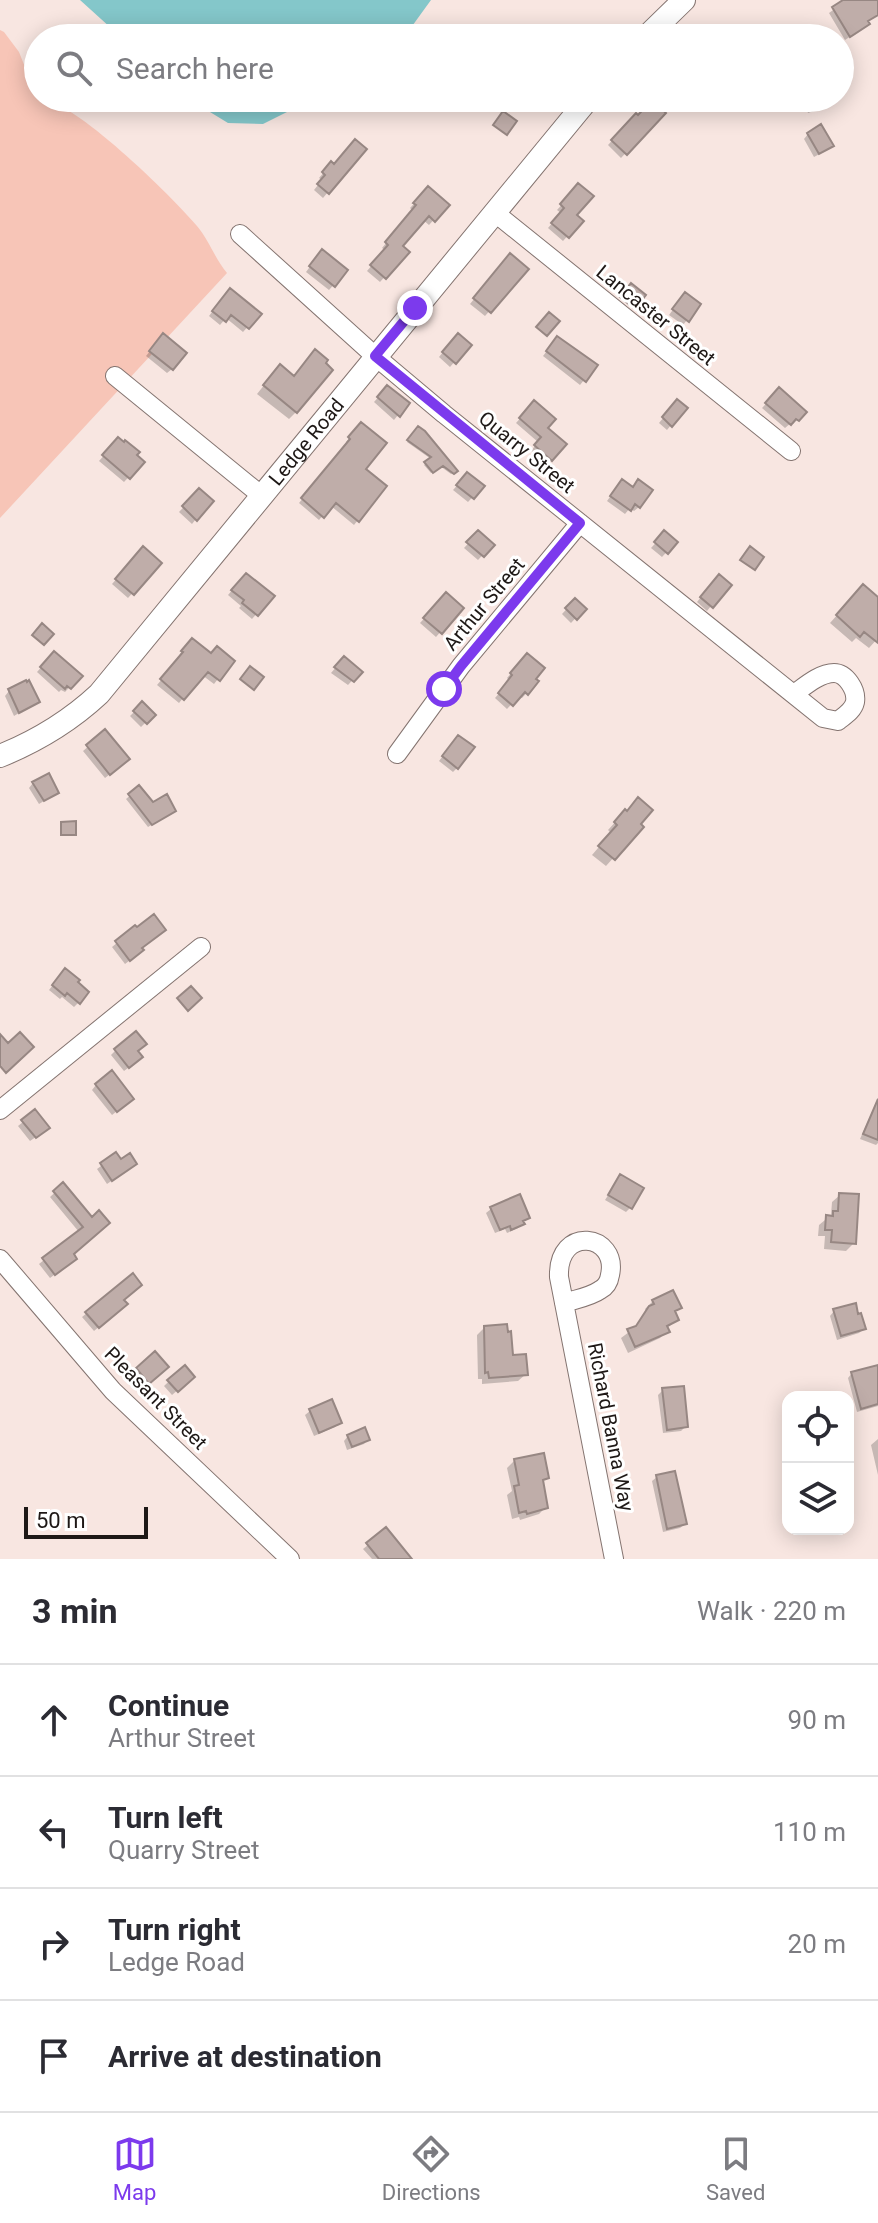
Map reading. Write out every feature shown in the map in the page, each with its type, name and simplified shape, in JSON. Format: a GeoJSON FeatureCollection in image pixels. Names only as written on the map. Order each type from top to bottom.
{"type":"FeatureCollection","features":[{"type":"Feature","properties":{"kind":"street"},"geometry":{"type":"LineString","coordinates":[[659,24],[684,0]]}},
{"type":"Feature","properties":{"kind":"street","name":"Ledge Road"},"geometry":{"type":"LineString","coordinates":[[0,756],[27,745],[63,724],[99,694],[577,112]]}},
{"type":"Feature","properties":{"kind":"street","name":"Lancaster Street"},"geometry":{"type":"LineString","coordinates":[[494,212],[791,451]]}},
{"type":"Feature","properties":{"kind":"street","name":"Quarry Street"},"geometry":{"type":"LineString","coordinates":[[240,234],[375,356],[794,694]]}},
{"type":"Feature","properties":{"kind":"street"},"geometry":{"type":"LineString","coordinates":[[115,376],[262,496]]}},
{"type":"Feature","properties":{"kind":"street","name":"Arthur Street"},"geometry":{"type":"LineString","coordinates":[[397,754],[461,666],[580,523]]}},
{"type":"Feature","properties":{"kind":"street"},"geometry":{"type":"LineString","coordinates":[[0,1110],[201,947]]}},
{"type":"Feature","properties":{"kind":"street","name":"Pleasant Street"},"geometry":{"type":"LineString","coordinates":[[0,1259],[113,1391],[290,1559]]}},
{"type":"Feature","properties":{"kind":"street","name":"Richard Banna Way"},"geometry":{"type":"LineString","coordinates":[[564,1303],[614,1559]]}},
{"type":"Feature","properties":{"kind":"shaded area"},"geometry":{"type":"Polygon","coordinates":[[[0,30],[19,52],[24,64],[24,112],[71,112],[97,131],[145,173],[197,226],[227,273],[0,518],[0,30]]]}},
{"type":"Feature","properties":{"kind":"water"},"geometry":{"type":"Polygon","coordinates":[[[80,0],[431,0],[414,24],[107,24],[80,0]]]}},
{"type":"Feature","properties":{"kind":"water"},"geometry":{"type":"Polygon","coordinates":[[[210,112],[287,112],[263,124],[228,123],[210,112]]]}},
{"type":"Feature","properties":{"kind":"building"},"geometry":{"type":"Polygon","coordinates":[[[843,0],[878,0],[878,15],[854,34],[854,24],[842,24],[832,7],[843,0]]]}},
{"type":"Feature","properties":{"kind":"building"},"geometry":{"type":"Polygon","coordinates":[[[502,112],[517,121],[507,135],[493,125],[502,112]]]}},
{"type":"Feature","properties":{"kind":"building"},"geometry":{"type":"Polygon","coordinates":[[[641,112],[666,113],[627,155],[611,140],[636,113],[641,112]]]}},
{"type":"Feature","properties":{"kind":"building"},"geometry":{"type":"Polygon","coordinates":[[[821,124],[834,146],[819,154],[807,133],[821,124]]]}},
{"type":"Feature","properties":{"kind":"building"},"geometry":{"type":"Polygon","coordinates":[[[355,139],[367,149],[329,194],[317,184],[325,175],[322,172],[331,161],[334,164],[355,139]]]}},
{"type":"Feature","properties":{"kind":"building"},"geometry":{"type":"Polygon","coordinates":[[[578,183],[594,196],[577,215],[584,221],[569,238],[551,223],[564,208],[560,204],[578,183]]]}},
{"type":"Feature","properties":{"kind":"building"},"geometry":{"type":"Polygon","coordinates":[[[428,186],[450,205],[435,222],[429,216],[403,246],[410,252],[386,279],[370,265],[388,245],[385,242],[428,186]]]}},
{"type":"Feature","properties":{"kind":"building"},"geometry":{"type":"Polygon","coordinates":[[[322,249],[348,270],[335,287],[309,266],[322,249]]]}},
{"type":"Feature","properties":{"kind":"building"},"geometry":{"type":"Polygon","coordinates":[[[510,253],[529,269],[491,313],[473,298],[510,253]]]}},
{"type":"Feature","properties":{"kind":"building"},"geometry":{"type":"Polygon","coordinates":[[[631,283],[646,295],[635,309],[620,297],[631,283]]]}},
{"type":"Feature","properties":{"kind":"building"},"geometry":{"type":"Polygon","coordinates":[[[230,288],[262,314],[249,329],[231,315],[226,322],[212,311],[230,288]]]}},
{"type":"Feature","properties":{"kind":"building"},"geometry":{"type":"Polygon","coordinates":[[[685,292],[701,304],[689,322],[672,309],[685,292]]]}},
{"type":"Feature","properties":{"kind":"building"},"geometry":{"type":"Polygon","coordinates":[[[549,312],[560,321],[547,336],[536,327],[549,312]]]}},
{"type":"Feature","properties":{"kind":"building"},"geometry":{"type":"Polygon","coordinates":[[[163,333],[187,353],[173,370],[149,351],[163,333]]]}},
{"type":"Feature","properties":{"kind":"building"},"geometry":{"type":"Polygon","coordinates":[[[458,333],[472,345],[456,364],[442,352],[458,333]]]}},
{"type":"Feature","properties":{"kind":"building"},"geometry":{"type":"Polygon","coordinates":[[[557,336],[598,365],[586,382],[546,351],[557,336]]]}},
{"type":"Feature","properties":{"kind":"building"},"geometry":{"type":"Polygon","coordinates":[[[315,349],[328,360],[326,363],[333,370],[297,413],[263,385],[280,364],[294,376],[315,349]]]}},
{"type":"Feature","properties":{"kind":"building"},"geometry":{"type":"Polygon","coordinates":[[[387,385],[410,403],[400,417],[377,397],[387,385]]]}},
{"type":"Feature","properties":{"kind":"building"},"geometry":{"type":"Polygon","coordinates":[[[779,387],[807,412],[791,425],[765,403],[779,387]]]}},
{"type":"Feature","properties":{"kind":"building"},"geometry":{"type":"Polygon","coordinates":[[[677,399],[688,408],[672,427],[662,417],[677,399]]]}},
{"type":"Feature","properties":{"kind":"building"},"geometry":{"type":"Polygon","coordinates":[[[534,400],[556,419],[548,428],[567,444],[552,461],[534,445],[541,437],[519,418],[534,400]]]}},
{"type":"Feature","properties":{"kind":"building"},"geometry":{"type":"Polygon","coordinates":[[[361,422],[387,443],[366,469],[387,486],[359,522],[336,503],[324,518],[301,498],[361,422]]]}},
{"type":"Feature","properties":{"kind":"building"},"geometry":{"type":"Polygon","coordinates":[[[418,426],[458,471],[454,474],[443,466],[433,473],[424,462],[431,457],[407,440],[418,426]]]}},
{"type":"Feature","properties":{"kind":"building"},"geometry":{"type":"Polygon","coordinates":[[[118,437],[140,452],[137,455],[145,462],[130,479],[102,455],[118,437]]]}},
{"type":"Feature","properties":{"kind":"building"},"geometry":{"type":"Polygon","coordinates":[[[467,472],[485,486],[474,499],[456,485],[467,472]]]}},
{"type":"Feature","properties":{"kind":"building"},"geometry":{"type":"Polygon","coordinates":[[[622,479],[633,487],[638,479],[653,490],[640,508],[635,504],[631,511],[610,496],[622,479]]]}},
{"type":"Feature","properties":{"kind":"building"},"geometry":{"type":"Polygon","coordinates":[[[199,488],[214,501],[197,521],[182,506],[199,488]]]}},
{"type":"Feature","properties":{"kind":"building"},"geometry":{"type":"Polygon","coordinates":[[[478,530],[495,545],[484,557],[466,542],[478,530]]]}},
{"type":"Feature","properties":{"kind":"building"},"geometry":{"type":"Polygon","coordinates":[[[664,530],[678,542],[668,554],[654,542],[664,530]]]}},
{"type":"Feature","properties":{"kind":"building"},"geometry":{"type":"Polygon","coordinates":[[[143,546],[162,563],[134,595],[115,579],[143,546]]]}},
{"type":"Feature","properties":{"kind":"building"},"geometry":{"type":"Polygon","coordinates":[[[750,546],[764,557],[755,570],[740,560],[750,546]]]}},
{"type":"Feature","properties":{"kind":"building"},"geometry":{"type":"Polygon","coordinates":[[[246,573],[275,596],[258,616],[231,590],[246,573]]]}},
{"type":"Feature","properties":{"kind":"building"},"geometry":{"type":"Polygon","coordinates":[[[719,574],[732,585],[713,608],[700,597],[719,574]]]}},
{"type":"Feature","properties":{"kind":"building"},"geometry":{"type":"Polygon","coordinates":[[[863,584],[878,597],[878,643],[864,632],[860,637],[836,615],[863,584]]]}},
{"type":"Feature","properties":{"kind":"building"},"geometry":{"type":"Polygon","coordinates":[[[446,592],[464,608],[442,634],[423,618],[446,592]]]}},
{"type":"Feature","properties":{"kind":"building"},"geometry":{"type":"Polygon","coordinates":[[[575,598],[587,609],[577,620],[565,608],[575,598]]]}},
{"type":"Feature","properties":{"kind":"building"},"geometry":{"type":"Polygon","coordinates":[[[42,623],[54,634],[44,645],[32,635],[42,623]]]}},
{"type":"Feature","properties":{"kind":"building"},"geometry":{"type":"Polygon","coordinates":[[[192,638],[211,653],[217,646],[235,661],[220,681],[208,672],[184,700],[160,679],[192,638]]]}},
{"type":"Feature","properties":{"kind":"building"},"geometry":{"type":"Polygon","coordinates":[[[54,651],[83,676],[71,689],[67,686],[65,689],[40,667],[54,651]]]}},
{"type":"Feature","properties":{"kind":"building"},"geometry":{"type":"Polygon","coordinates":[[[527,653],[545,668],[528,695],[525,692],[513,706],[498,693],[527,653]]]}},
{"type":"Feature","properties":{"kind":"building"},"geometry":{"type":"Polygon","coordinates":[[[344,656],[363,672],[354,682],[334,667],[344,656]]]}},
{"type":"Feature","properties":{"kind":"building"},"geometry":{"type":"Polygon","coordinates":[[[250,666],[264,677],[254,690],[240,679],[250,666]]]}},
{"type":"Feature","properties":{"kind":"building"},"geometry":{"type":"Polygon","coordinates":[[[29,680],[40,702],[19,713],[8,689],[29,680]]]}},
{"type":"Feature","properties":{"kind":"building"},"geometry":{"type":"Polygon","coordinates":[[[142,701],[156,715],[147,724],[133,711],[142,701]]]}},
{"type":"Feature","properties":{"kind":"building"},"geometry":{"type":"Polygon","coordinates":[[[105,729],[130,759],[110,775],[86,745],[105,729]]]}},
{"type":"Feature","properties":{"kind":"building"},"geometry":{"type":"Polygon","coordinates":[[[458,735],[475,747],[458,769],[442,756],[458,735]]]}},
{"type":"Feature","properties":{"kind":"building"},"geometry":{"type":"Polygon","coordinates":[[[49,773],[59,793],[44,801],[32,782],[49,773]]]}},
{"type":"Feature","properties":{"kind":"building"},"geometry":{"type":"Polygon","coordinates":[[[139,785],[153,802],[167,794],[176,811],[152,825],[128,794],[139,785]]]}},
{"type":"Feature","properties":{"kind":"building"},"geometry":{"type":"Polygon","coordinates":[[[638,797],[653,810],[641,824],[644,827],[615,860],[598,846],[617,825],[614,822],[638,797]]]}},
{"type":"Feature","properties":{"kind":"building"},"geometry":{"type":"Polygon","coordinates":[[[76,821],[76,835],[61,835],[61,822],[76,821]]]}},
{"type":"Feature","properties":{"kind":"building"},"geometry":{"type":"Polygon","coordinates":[[[154,914],[166,930],[130,961],[115,941],[154,914]]]}},
{"type":"Feature","properties":{"kind":"building"},"geometry":{"type":"Polygon","coordinates":[[[65,968],[89,992],[80,1004],[52,985],[65,968]]]}},
{"type":"Feature","properties":{"kind":"building"},"geometry":{"type":"Polygon","coordinates":[[[191,986],[202,998],[188,1011],[177,998],[191,986]]]}},
{"type":"Feature","properties":{"kind":"building"},"geometry":{"type":"Polygon","coordinates":[[[136,1031],[147,1044],[138,1051],[143,1057],[129,1068],[114,1049],[136,1031]]]}},
{"type":"Feature","properties":{"kind":"building"},"geometry":{"type":"Polygon","coordinates":[[[20,1032],[34,1047],[6,1073],[0,1066],[0,1034],[8,1043],[20,1032]]]}},
{"type":"Feature","properties":{"kind":"building"},"geometry":{"type":"Polygon","coordinates":[[[112,1070],[134,1099],[117,1112],[95,1084],[112,1070]]]}},
{"type":"Feature","properties":{"kind":"building"},"geometry":{"type":"Polygon","coordinates":[[[878,1099],[878,1140],[863,1134],[878,1099]]]}},
{"type":"Feature","properties":{"kind":"building"},"geometry":{"type":"Polygon","coordinates":[[[35,1109],[50,1128],[36,1138],[21,1120],[35,1109]]]}},
{"type":"Feature","properties":{"kind":"building"},"geometry":{"type":"Polygon","coordinates":[[[116,1152],[121,1159],[130,1153],[137,1164],[112,1181],[100,1163],[116,1152]]]}},
{"type":"Feature","properties":{"kind":"building"},"geometry":{"type":"Polygon","coordinates":[[[620,1174],[644,1188],[632,1209],[608,1195],[620,1174]]]}},
{"type":"Feature","properties":{"kind":"building"},"geometry":{"type":"Polygon","coordinates":[[[63,1182],[92,1217],[99,1210],[110,1223],[74,1254],[77,1259],[55,1275],[42,1258],[83,1227],[53,1191],[63,1182]]]}},
{"type":"Feature","properties":{"kind":"building"},"geometry":{"type":"Polygon","coordinates":[[[839,1193],[859,1194],[856,1244],[831,1242],[832,1230],[825,1230],[826,1215],[833,1216],[833,1211],[838,1211],[839,1193]]]}},
{"type":"Feature","properties":{"kind":"building"},"geometry":{"type":"Polygon","coordinates":[[[520,1194],[530,1218],[523,1221],[525,1224],[511,1230],[510,1226],[500,1230],[490,1207],[520,1194]]]}},
{"type":"Feature","properties":{"kind":"building"},"geometry":{"type":"Polygon","coordinates":[[[133,1273],[142,1285],[124,1300],[128,1304],[99,1328],[85,1312],[133,1273]]]}},
{"type":"Feature","properties":{"kind":"building"},"geometry":{"type":"Polygon","coordinates":[[[673,1290],[682,1308],[675,1311],[679,1320],[667,1326],[670,1332],[635,1347],[627,1329],[636,1326],[649,1306],[654,1304],[652,1300],[673,1290]]]}},
{"type":"Feature","properties":{"kind":"building"},"geometry":{"type":"Polygon","coordinates":[[[856,1303],[866,1329],[841,1336],[833,1309],[856,1303]]]}},
{"type":"Feature","properties":{"kind":"building"},"geometry":{"type":"Polygon","coordinates":[[[507,1324],[508,1332],[511,1331],[513,1355],[526,1354],[528,1375],[489,1378],[488,1372],[485,1373],[484,1326],[507,1324]]]}},
{"type":"Feature","properties":{"kind":"building"},"geometry":{"type":"Polygon","coordinates":[[[155,1351],[169,1367],[149,1384],[136,1368],[155,1351]]]}},
{"type":"Feature","properties":{"kind":"building"},"geometry":{"type":"Polygon","coordinates":[[[185,1365],[195,1377],[178,1392],[167,1380],[185,1365]]]}},
{"type":"Feature","properties":{"kind":"building"},"geometry":{"type":"Polygon","coordinates":[[[878,1365],[878,1404],[861,1409],[851,1372],[878,1365]]]}},
{"type":"Feature","properties":{"kind":"building"},"geometry":{"type":"Polygon","coordinates":[[[684,1386],[688,1427],[667,1430],[662,1388],[684,1386]]]}},
{"type":"Feature","properties":{"kind":"building"},"geometry":{"type":"Polygon","coordinates":[[[332,1399],[342,1423],[319,1433],[309,1409],[332,1399]]]}},
{"type":"Feature","properties":{"kind":"building"},"geometry":{"type":"Polygon","coordinates":[[[365,1427],[370,1440],[352,1447],[347,1435],[365,1427]]]}},
{"type":"Feature","properties":{"kind":"building"},"geometry":{"type":"Polygon","coordinates":[[[544,1453],[549,1478],[543,1480],[548,1508],[519,1513],[514,1486],[519,1485],[514,1459],[544,1453]]]}},
{"type":"Feature","properties":{"kind":"building"},"geometry":{"type":"Polygon","coordinates":[[[675,1471],[687,1524],[667,1529],[656,1475],[675,1471]]]}},
{"type":"Feature","properties":{"kind":"building"},"geometry":{"type":"Polygon","coordinates":[[[386,1527],[412,1559],[379,1559],[366,1543],[386,1527]]]}},
{"type":"Feature","properties":{"kind":"route"},"geometry":{"type":"LineString","coordinates":[[415,308],[375,356],[580,523],[444,689]]}}]}
